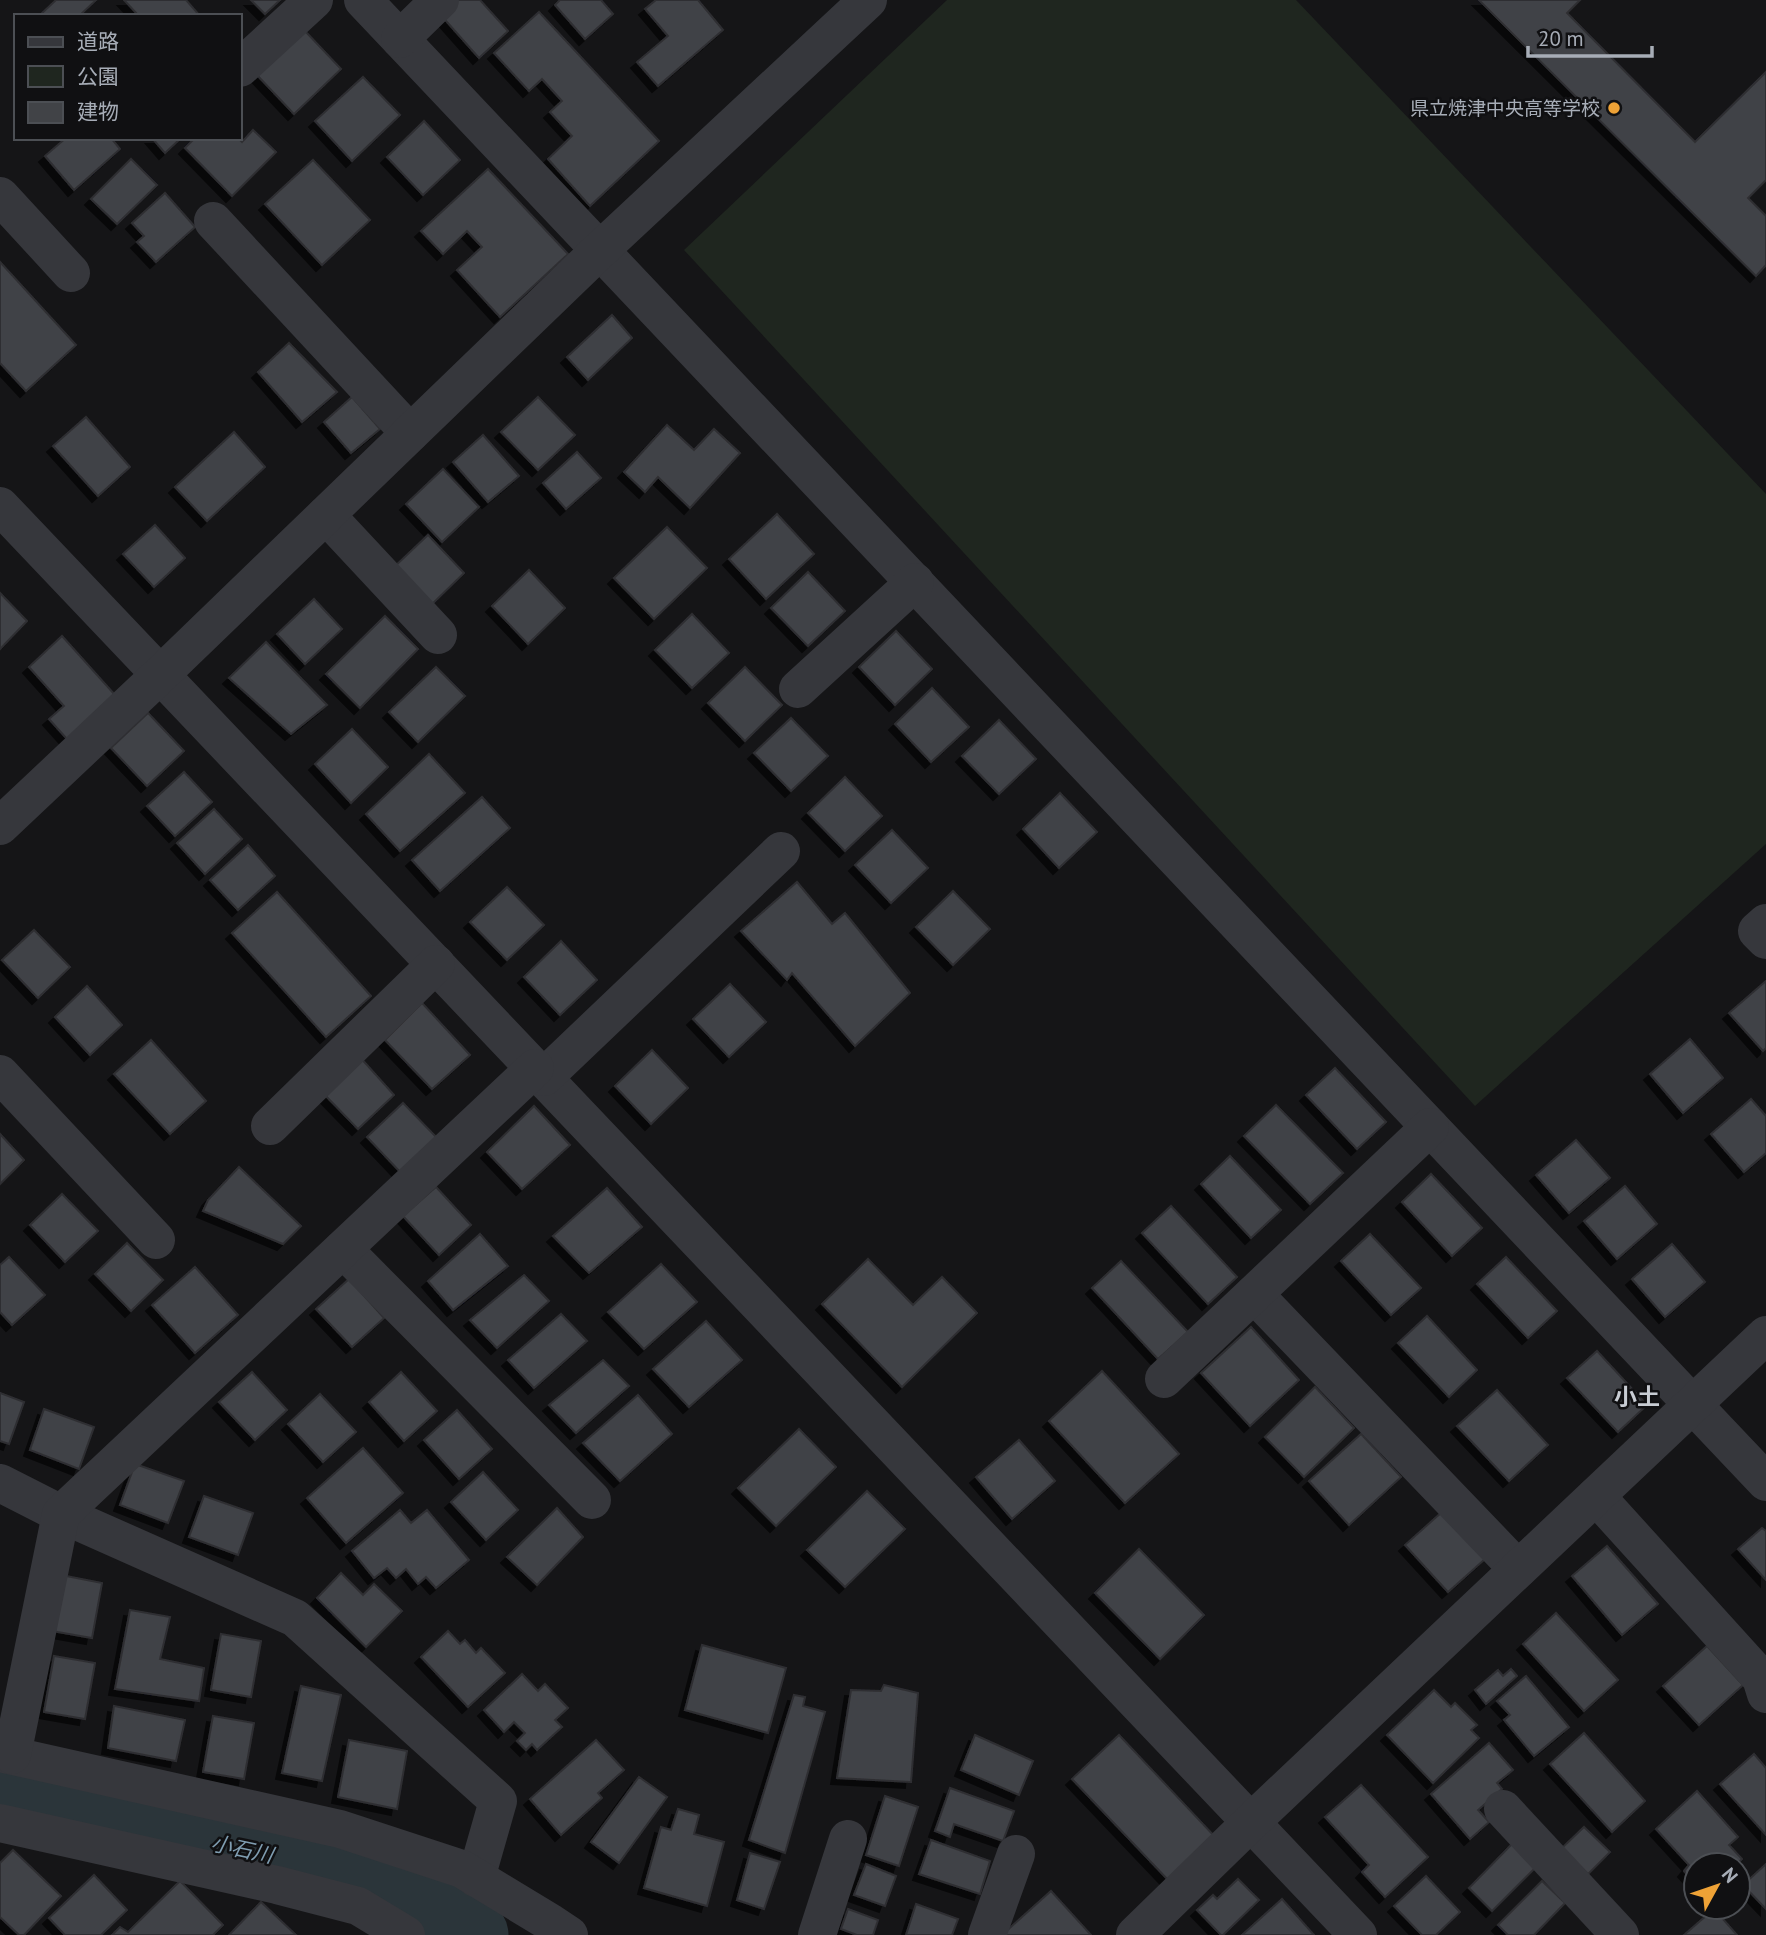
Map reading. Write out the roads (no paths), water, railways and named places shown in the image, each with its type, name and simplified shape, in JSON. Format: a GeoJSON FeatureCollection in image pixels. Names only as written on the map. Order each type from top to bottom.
{"type":"FeatureCollection","features":[{"type":"Feature","properties":{"kind":"street"},"geometry":{"type":"LineString","coordinates":[[242,66],[314,0]]}},
{"type":"Feature","properties":{"kind":"street"},"geometry":{"type":"LineString","coordinates":[[363,0],[1766,1482]]}},
{"type":"Feature","properties":{"kind":"street"},"geometry":{"type":"LineString","coordinates":[[400,39],[440,0]]}},
{"type":"Feature","properties":{"kind":"street"},"geometry":{"type":"LineString","coordinates":[[0,826],[600,250],[868,0]]}},
{"type":"Feature","properties":{"kind":"street"},"geometry":{"type":"LineString","coordinates":[[0,196],[71,273]]}},
{"type":"Feature","properties":{"kind":"street"},"geometry":{"type":"LineString","coordinates":[[213,221],[410,433]]}},
{"type":"Feature","properties":{"kind":"street"},"geometry":{"type":"LineString","coordinates":[[0,506],[1358,1935]]}},
{"type":"Feature","properties":{"kind":"street"},"geometry":{"type":"LineString","coordinates":[[326,515],[438,635]]}},
{"type":"Feature","properties":{"kind":"street"},"geometry":{"type":"LineString","coordinates":[[798,689],[915,582]]}},
{"type":"Feature","properties":{"kind":"street"},"geometry":{"type":"LineString","coordinates":[[569,1935],[462,1870],[340,1829],[6,1754],[61,1514],[343,1249],[781,851]]}},
{"type":"Feature","properties":{"kind":"street"},"geometry":{"type":"LineString","coordinates":[[1766,923],[1757,931],[1766,940]]}},
{"type":"Feature","properties":{"kind":"street"},"geometry":{"type":"LineString","coordinates":[[270,1126],[436,964]]}},
{"type":"Feature","properties":{"kind":"street"},"geometry":{"type":"LineString","coordinates":[[0,1074],[156,1240]]}},
{"type":"Feature","properties":{"kind":"street"},"geometry":{"type":"LineString","coordinates":[[1164,1379],[1430,1127]]}},
{"type":"Feature","properties":{"kind":"street"},"geometry":{"type":"LineString","coordinates":[[343,1249],[592,1500]]}},
{"type":"Feature","properties":{"kind":"street"},"geometry":{"type":"LineString","coordinates":[[1254,1294],[1518,1569]]}},
{"type":"Feature","properties":{"kind":"street"},"geometry":{"type":"LineString","coordinates":[[1135,1935],[1766,1335]]}},
{"type":"Feature","properties":{"kind":"street"},"geometry":{"type":"LineString","coordinates":[[0,1483],[61,1514],[295,1618],[498,1801],[476,1878]]}},
{"type":"Feature","properties":{"kind":"street"},"geometry":{"type":"LineString","coordinates":[[1596,1496],[1761,1678],[1766,1694]]}},
{"type":"Feature","properties":{"kind":"street"},"geometry":{"type":"LineString","coordinates":[[1503,1809],[1620,1935]]}},
{"type":"Feature","properties":{"kind":"street"},"geometry":{"type":"LineString","coordinates":[[1,1824],[277,1885],[358,1906],[406,1935]]}},
{"type":"Feature","properties":{"kind":"street"},"geometry":{"type":"LineString","coordinates":[[817,1935],[848,1839]]}},
{"type":"Feature","properties":{"kind":"street"},"geometry":{"type":"LineString","coordinates":[[987,1935],[1016,1854]]}},
{"type":"Feature","properties":{"kind":"waterway","name":"小石川"},"geometry":{"type":"LineString","coordinates":[[0,1799],[240,1847],[338,1870],[447,1918],[471,1935]]}},
{"type":"Feature","properties":{"kind":"place","name":"県立焼津中央高等学校"},"geometry":{"type":"Point","coordinates":[1614,108]}},
{"type":"Feature","properties":{"kind":"district","name":"小土"},"geometry":{"type":"Point","coordinates":[1637,1396]}}]}
